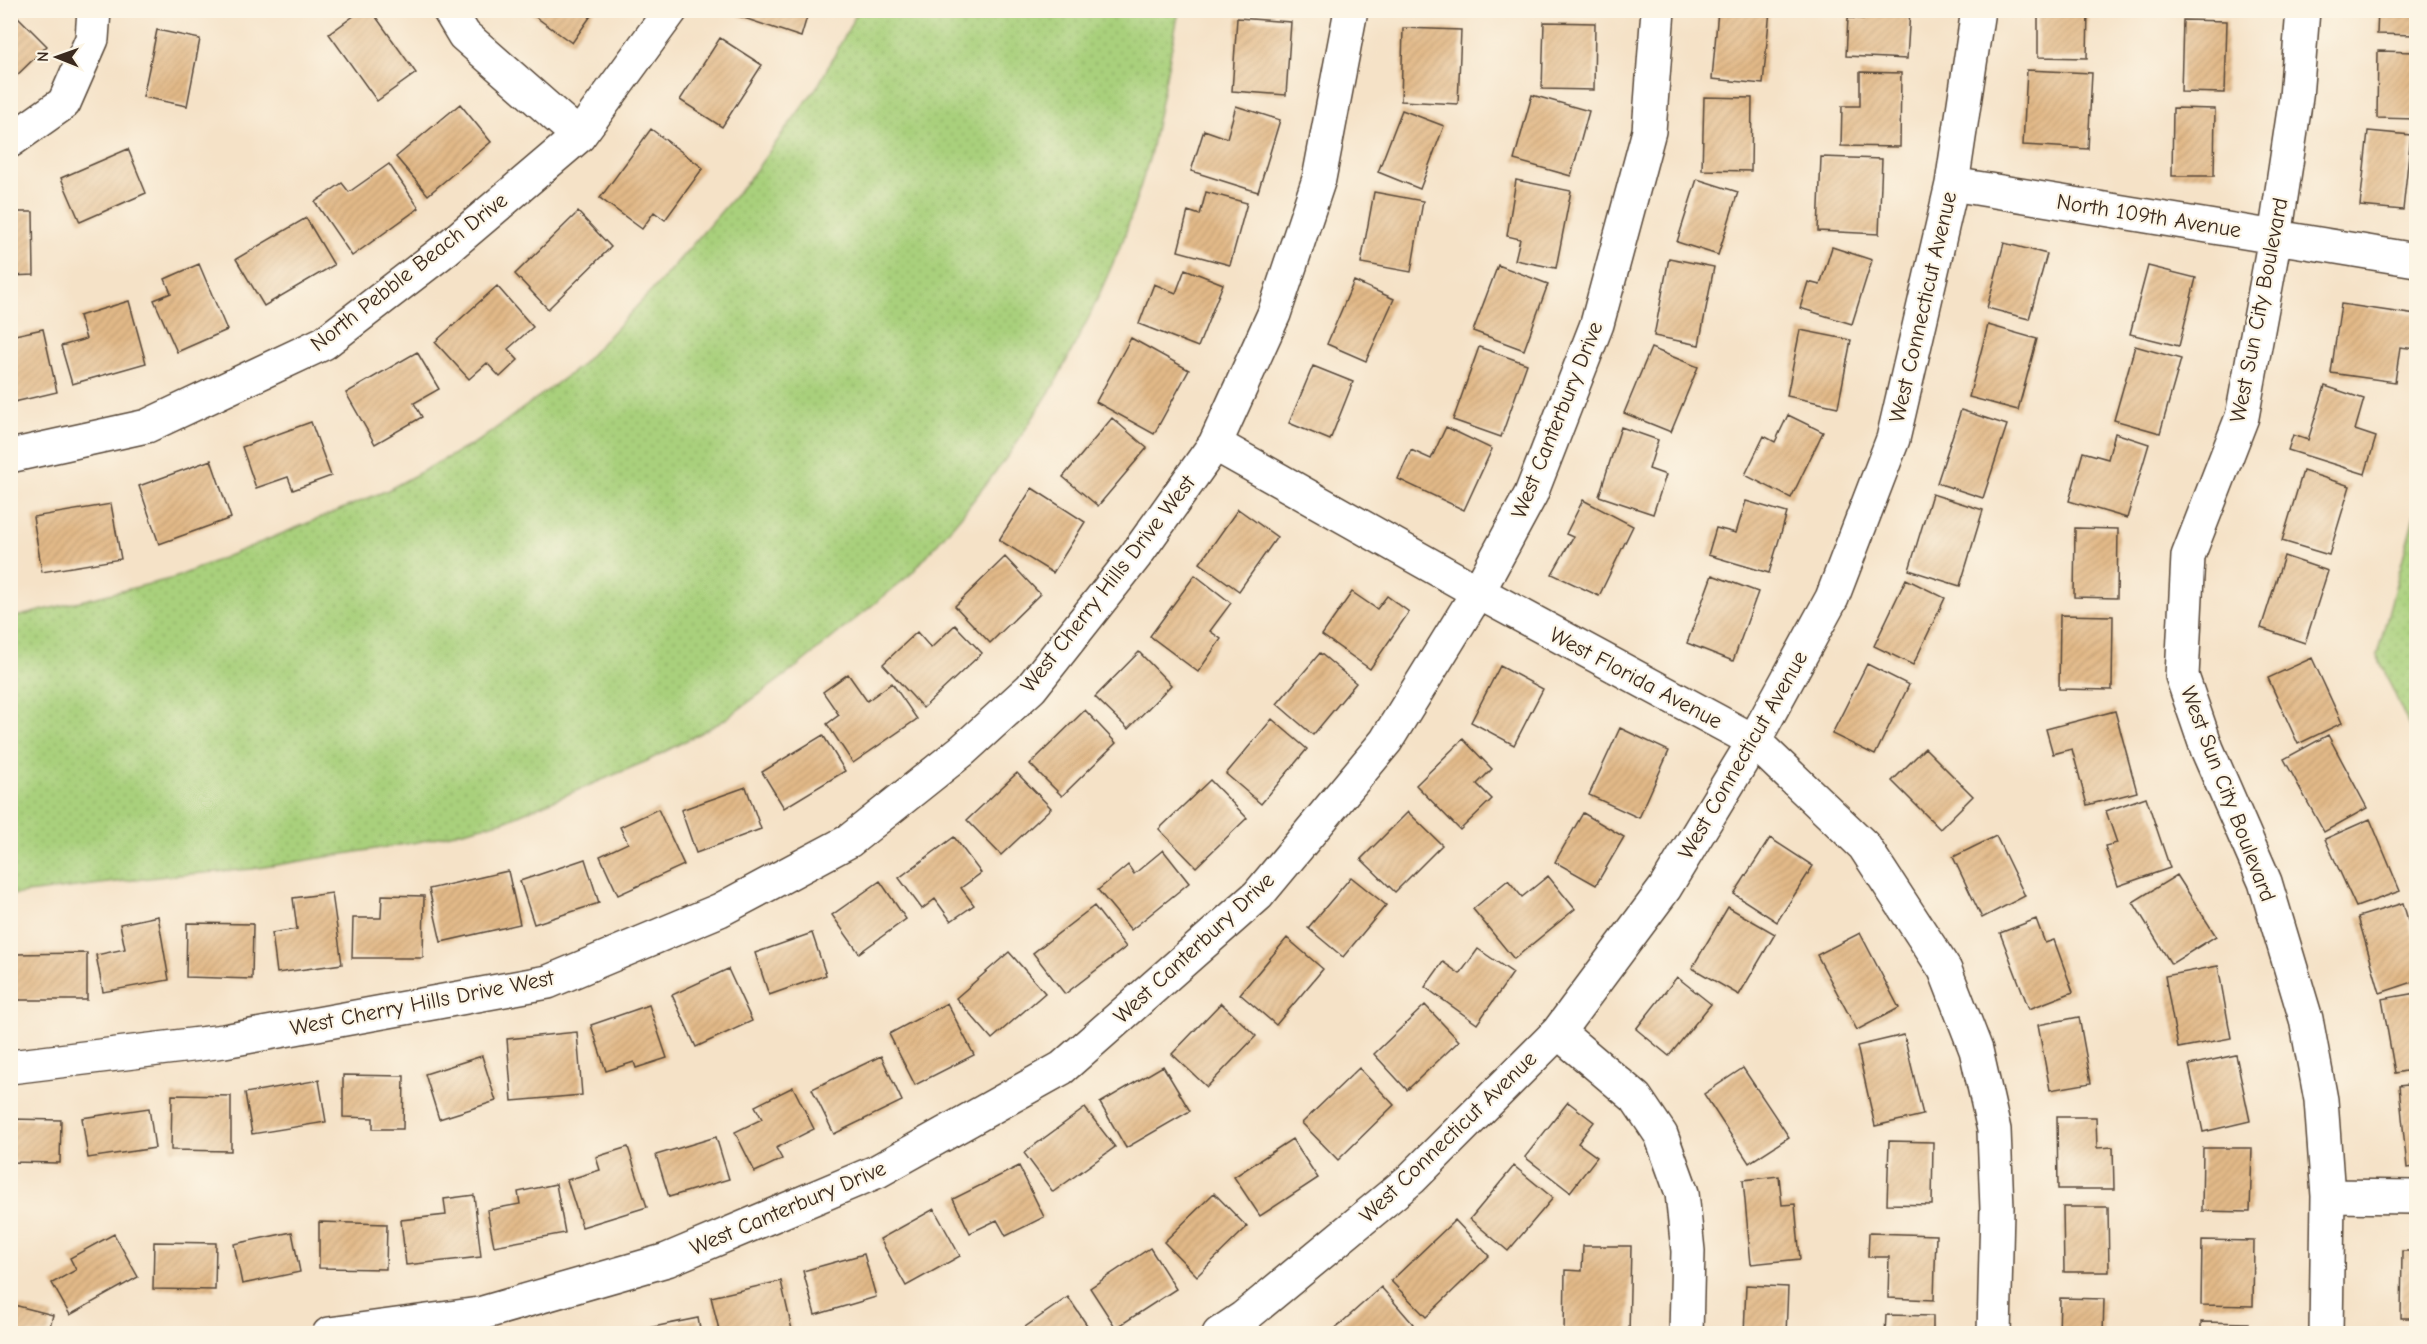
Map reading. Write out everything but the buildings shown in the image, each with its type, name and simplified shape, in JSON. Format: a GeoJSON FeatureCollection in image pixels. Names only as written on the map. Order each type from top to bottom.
{"type":"FeatureCollection","features":[{"type":"Feature","properties":{"kind":"street"},"geometry":{"type":"LineString","coordinates":[[10,141],[64,103],[92,39],[94,10]]}},
{"type":"Feature","properties":{"kind":"street"},"geometry":{"type":"LineString","coordinates":[[449,10],[464,36],[579,136]]}},
{"type":"Feature","properties":{"kind":"street","name":"North Pebble Beach Drive"},"geometry":{"type":"LineString","coordinates":[[10,456],[147,426],[324,343],[445,250],[579,136],[671,10]]}},
{"type":"Feature","properties":{"kind":"street","name":"West Cherry Hills Drive West"},"geometry":{"type":"LineString","coordinates":[[10,1067],[224,1041],[548,982],[720,910],[849,841],[963,750],[1031,688],[1136,555],[1215,444],[1274,314],[1319,179],[1351,10]]}},
{"type":"Feature","properties":{"kind":"street","name":"West Canterbury Drive"},"geometry":{"type":"LineString","coordinates":[[329,1334],[478,1314],[667,1260],[878,1171],[1062,1068],[1257,895],[1386,741],[1478,592],[1531,495],[1597,324],[1649,131],[1658,10]]}},
{"type":"Feature","properties":{"kind":"street","name":"West Connecticut Avenue"},"geometry":{"type":"LineString","coordinates":[[1219,1334],[1243,1318],[1411,1179],[1558,1032],[1665,888],[1754,741],[1832,598],[1893,439],[1952,184],[1978,10]]}},
{"type":"Feature","properties":{"kind":"street","name":"West Sun City Boulevard"},"geometry":{"type":"LineString","coordinates":[[2303,10],[2296,97],[2276,237],[2242,417],[2188,556],[2182,676],[2207,749],[2265,882],[2306,1019],[2321,1100],[2328,1196],[2326,1334]]}},
{"type":"Feature","properties":{"kind":"street","name":"North 109th Avenue"},"geometry":{"type":"LineString","coordinates":[[1952,184],[2416,260]]}},
{"type":"Feature","properties":{"kind":"street","name":"West Florida Avenue"},"geometry":{"type":"LineString","coordinates":[[1215,444],[1478,592],[1754,741],[1864,846],[1945,970],[1976,1050],[1994,1130],[1997,1209],[1994,1334]]}},
{"type":"Feature","properties":{"kind":"street"},"geometry":{"type":"LineString","coordinates":[[1558,1032],[1636,1098],[1660,1135],[1682,1193],[1688,1251],[1686,1334]]}},
{"type":"Feature","properties":{"kind":"street"},"geometry":{"type":"LineString","coordinates":[[2328,1196],[2416,1197]]}},
{"type":"Feature","properties":{"kind":"green space"},"geometry":{"type":"Polygon","coordinates":[[[858,11],[1179,11],[1150,156],[1124,238],[1091,313],[1054,385],[1010,453],[961,516],[911,574],[790,672],[721,722],[647,761],[504,821],[418,842],[252,869],[166,876],[11,895],[11,618],[174,578],[388,490],[480,440],[579,367],[658,284],[747,182],[819,84],[858,11]]]}},
{"type":"Feature","properties":{"kind":"green space"},"geometry":{"type":"Polygon","coordinates":[[[2416,509],[2416,741],[2377,655],[2416,509]]]}}]}
